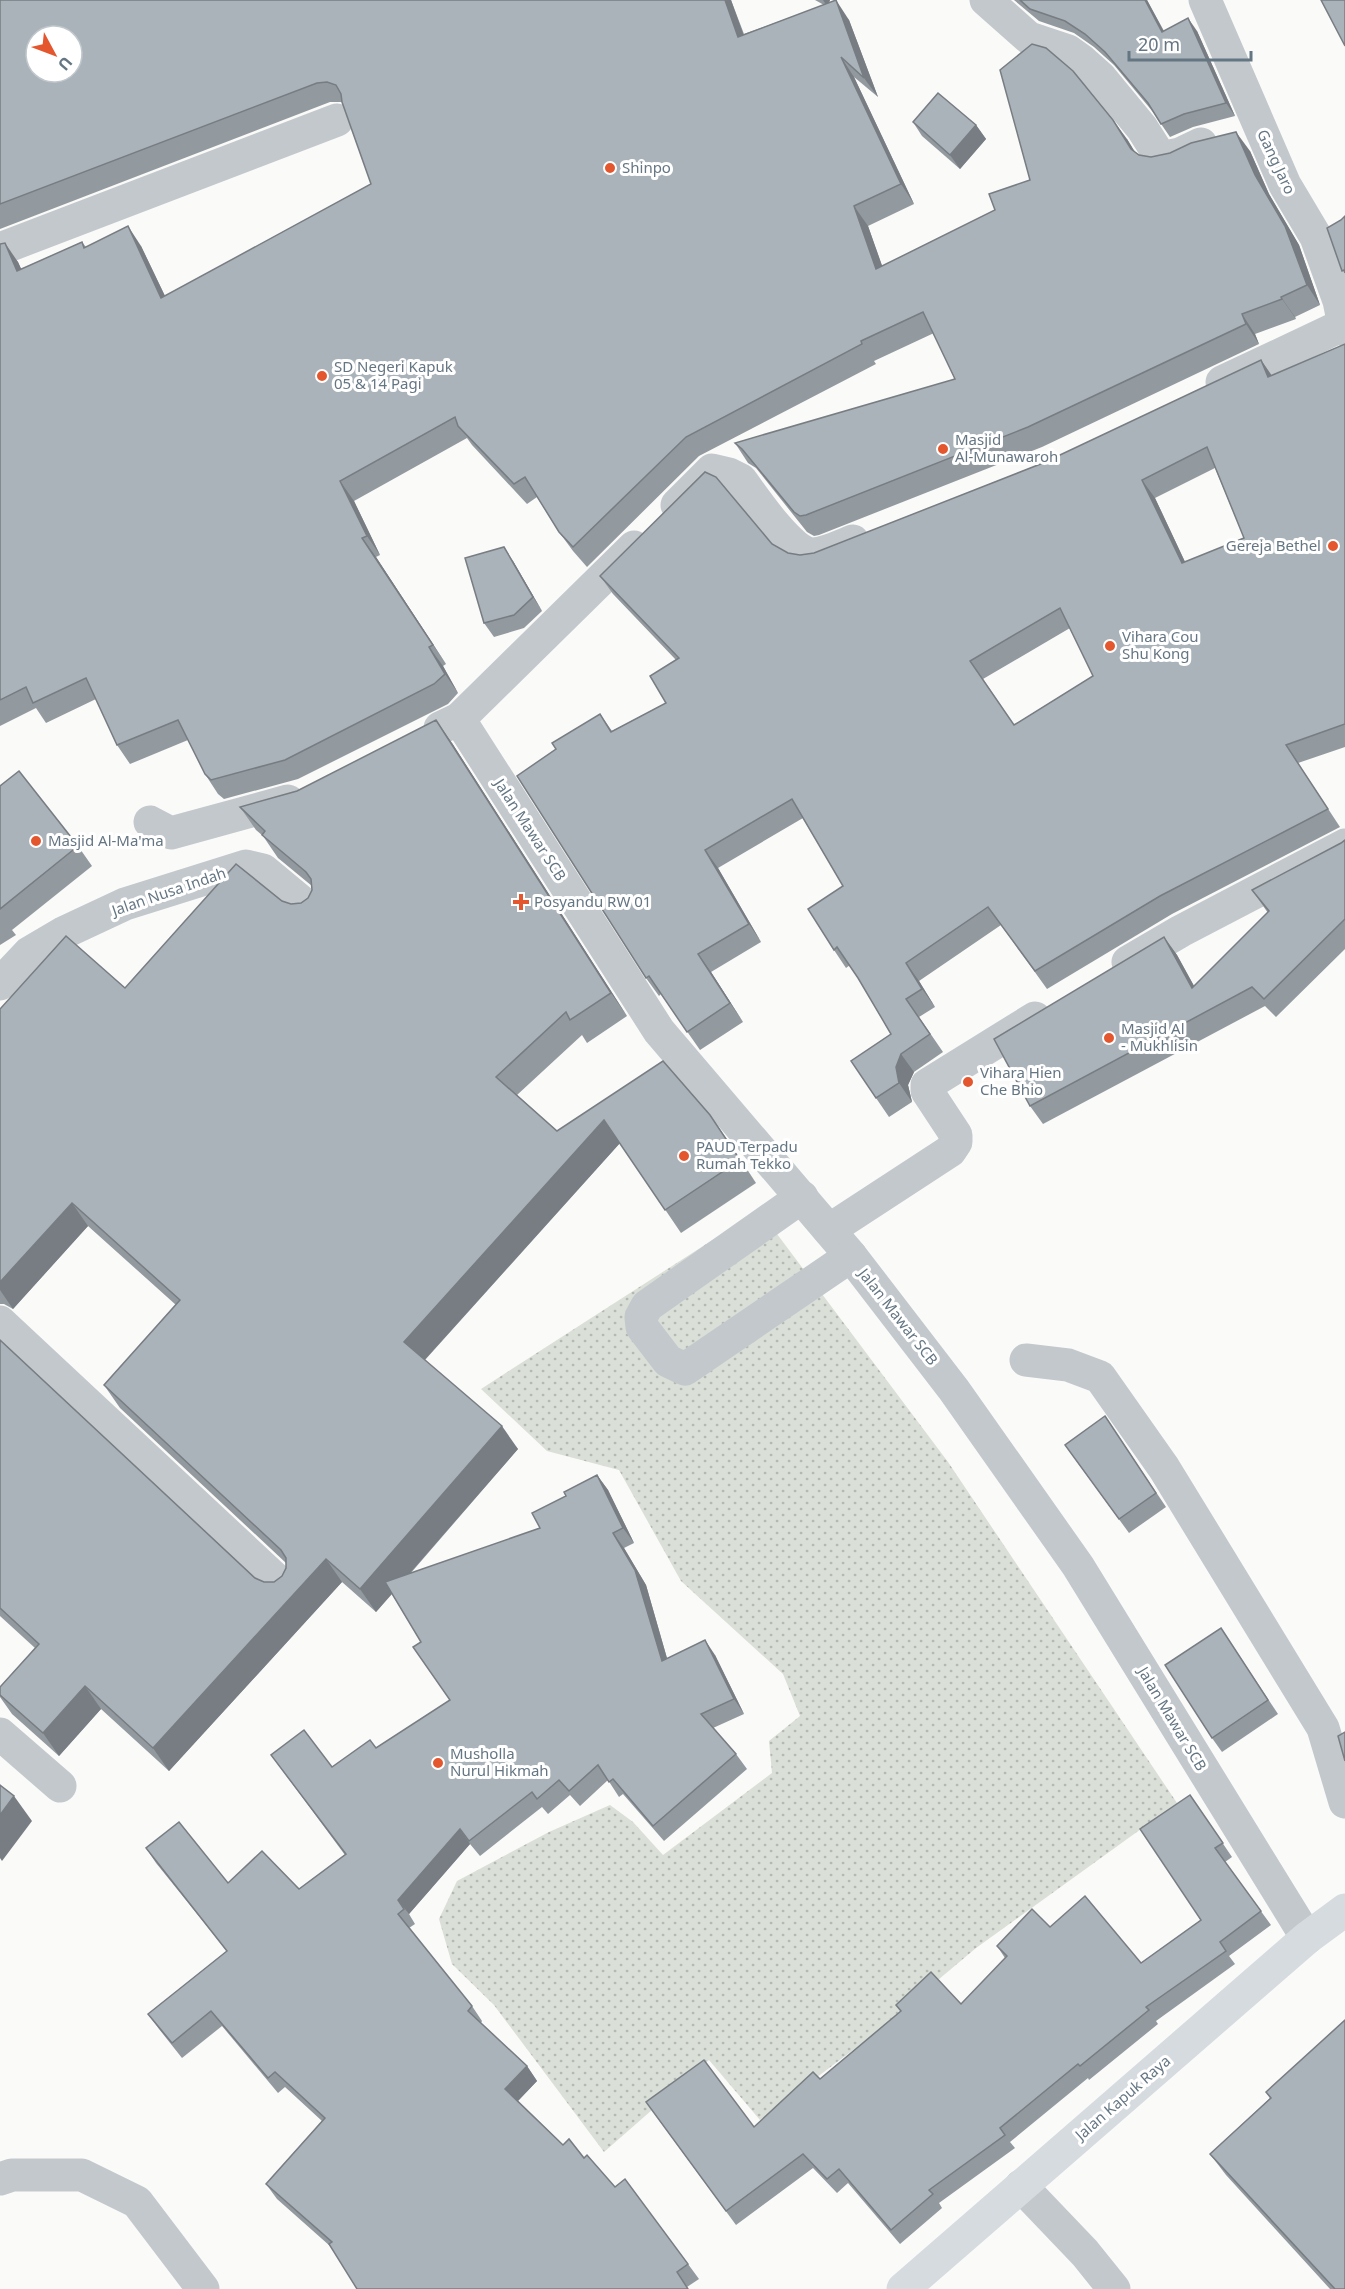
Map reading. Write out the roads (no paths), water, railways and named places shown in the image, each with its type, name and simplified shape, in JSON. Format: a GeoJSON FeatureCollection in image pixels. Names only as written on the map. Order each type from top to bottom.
{"type":"FeatureCollection","features":[{"type":"Feature","properties":{"kind":"main road","name":"Jalan Kapuk Raya"},"geometry":{"type":"LineString","coordinates":[[903,2289],[1307,1938],[1345,1910]]}},
{"type":"Feature","properties":{"kind":"street"},"geometry":{"type":"LineString","coordinates":[[986,0],[1029,38],[1068,51],[1088,66],[1100,77],[1142,128],[1161,158],[1180,154],[1198,145],[1261,129]]}},
{"type":"Feature","properties":{"kind":"street","name":"Gang Jaro"},"geometry":{"type":"LineString","coordinates":[[1205,0],[1285,185],[1316,237],[1339,301],[1344,327]]}},
{"type":"Feature","properties":{"kind":"street"},"geometry":{"type":"LineString","coordinates":[[0,249],[337,120]]}},
{"type":"Feature","properties":{"kind":"street"},"geometry":{"type":"LineString","coordinates":[[1316,237],[1345,222]]}},
{"type":"Feature","properties":{"kind":"street"},"geometry":{"type":"LineString","coordinates":[[1196,395],[1344,327]]}},
{"type":"Feature","properties":{"kind":"street"},"geometry":{"type":"LineString","coordinates":[[418,740],[459,719],[712,470],[741,480],[795,546],[810,555],[824,553],[878,532]]}},
{"type":"Feature","properties":{"kind":"street","name":"Jalan Mawar SCB"},"geometry":{"type":"LineString","coordinates":[[459,719],[659,1031],[851,1256],[954,1390],[1078,1566],[1307,1938]]}},
{"type":"Feature","properties":{"kind":"street"},"geometry":{"type":"LineString","coordinates":[[150,822],[171,833],[305,797],[315,792]]}},
{"type":"Feature","properties":{"kind":"street"},"geometry":{"type":"LineString","coordinates":[[1101,979],[1181,931],[1345,845]]}},
{"type":"Feature","properties":{"kind":"street","name":"Jalan Nusa Indah"},"geometry":{"type":"LineString","coordinates":[[0,984],[29,953],[63,933],[125,904],[246,866],[263,870],[310,909]]}},
{"type":"Feature","properties":{"kind":"street"},"geometry":{"type":"LineString","coordinates":[[829,1230],[950,1151],[956,1142],[956,1135],[927,1092],[927,1085],[1061,1003]]}},
{"type":"Feature","properties":{"kind":"street"},"geometry":{"type":"LineString","coordinates":[[801,1197],[647,1306],[641,1317],[642,1327],[668,1361],[685,1369],[851,1256]]}},
{"type":"Feature","properties":{"kind":"street"},"geometry":{"type":"LineString","coordinates":[[0,1322],[284,1587]]}},
{"type":"Feature","properties":{"kind":"street"},"geometry":{"type":"LineString","coordinates":[[1026,1360],[1068,1365],[1100,1377],[1164,1468],[1323,1728],[1345,1802]]}},
{"type":"Feature","properties":{"kind":"street"},"geometry":{"type":"LineString","coordinates":[[0,1734],[60,1786]]}},
{"type":"Feature","properties":{"kind":"street"},"geometry":{"type":"LineString","coordinates":[[0,2179],[12,2175],[82,2175],[137,2202],[203,2289]]}},
{"type":"Feature","properties":{"kind":"street"},"geometry":{"type":"LineString","coordinates":[[1021,2186],[1085,2253],[1113,2289]]}},
{"type":"Feature","properties":{"kind":"place","name":"Shinpo"},"geometry":{"type":"Point","coordinates":[610,168]}},
{"type":"Feature","properties":{"kind":"place","name":"SD Negeri Kapuk 05 & 14 Pagi"},"geometry":{"type":"Point","coordinates":[322,376]}},
{"type":"Feature","properties":{"kind":"place","name":"Masjid Al-Munawaroh"},"geometry":{"type":"Point","coordinates":[943,449]}},
{"type":"Feature","properties":{"kind":"place","name":"Gereja Bethel"},"geometry":{"type":"Point","coordinates":[1333,546]}},
{"type":"Feature","properties":{"kind":"place","name":"Vihara Cou Shu Kong"},"geometry":{"type":"Point","coordinates":[1110,646]}},
{"type":"Feature","properties":{"kind":"place","name":"Masjid Al-Ma'ma"},"geometry":{"type":"Point","coordinates":[36,841]}},
{"type":"Feature","properties":{"kind":"place","name":"Posyandu RW 01"},"geometry":{"type":"Point","coordinates":[521,902]}},
{"type":"Feature","properties":{"kind":"place","name":"Masjid Al - Mukhlisin"},"geometry":{"type":"Point","coordinates":[1109,1038]}},
{"type":"Feature","properties":{"kind":"place","name":"Vihara Hien Che Bhio"},"geometry":{"type":"Point","coordinates":[968,1082]}},
{"type":"Feature","properties":{"kind":"place","name":"PAUD Terpadu Rumah Tekko"},"geometry":{"type":"Point","coordinates":[684,1156]}},
{"type":"Feature","properties":{"kind":"place","name":"Musholla Nurul Hikmah"},"geometry":{"type":"Point","coordinates":[438,1763]}}]}
